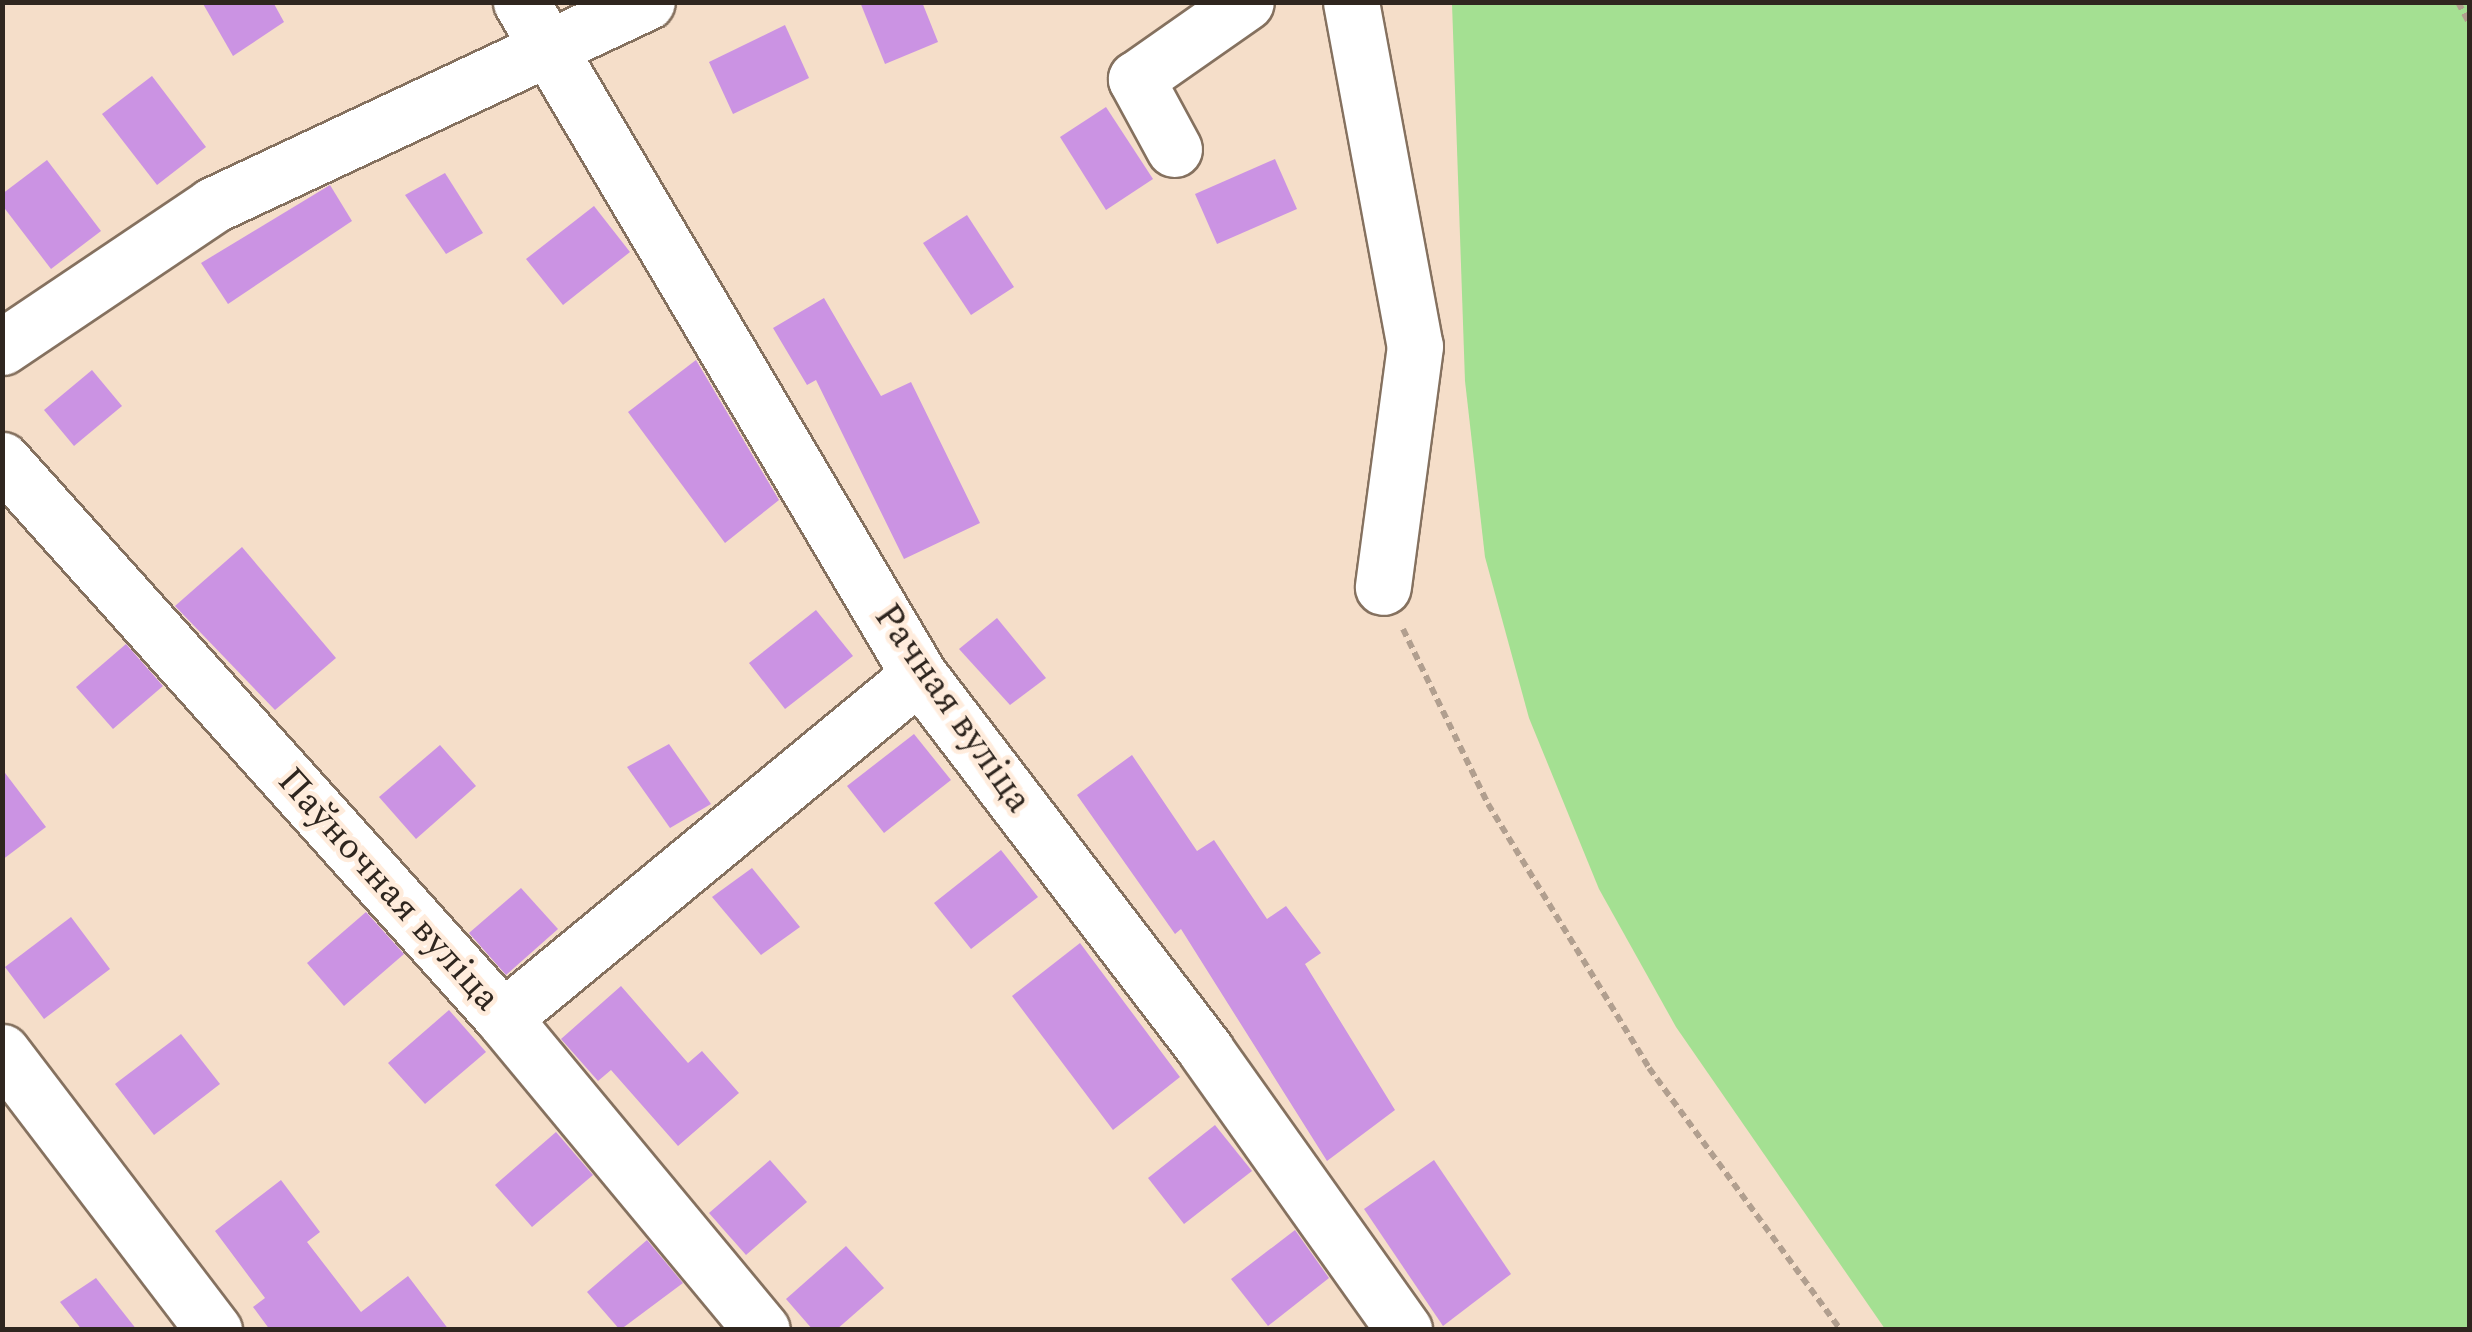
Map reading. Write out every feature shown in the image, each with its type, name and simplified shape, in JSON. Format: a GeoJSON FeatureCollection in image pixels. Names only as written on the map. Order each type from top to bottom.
{"type":"FeatureCollection","features":[{"type":"Feature","properties":{"kind":"street"},"geometry":{"type":"LineString","coordinates":[[2,347],[213,204],[535,25],[647,2]]}},
{"type":"Feature","properties":{"kind":"street"},"geometry":{"type":"LineString","coordinates":[[1174,148],[1136,79],[1246,2]]}},
{"type":"Feature","properties":{"kind":"street"},"geometry":{"type":"LineString","coordinates":[[1351,2],[1415,346],[1383,587]]}},
{"type":"Feature","properties":{"kind":"street","name":"Рачная вуліца"},"geometry":{"type":"LineString","coordinates":[[535,25],[918,675],[1206,1051],[1404,1330]]}},
{"type":"Feature","properties":{"kind":"street","name":"Паўночная вуліца"},"geometry":{"type":"LineString","coordinates":[[2,460],[504,1018],[762,1330]]}},
{"type":"Feature","properties":{"kind":"street"},"geometry":{"type":"LineString","coordinates":[[504,1018],[918,675]]}},
{"type":"Feature","properties":{"kind":"street"},"geometry":{"type":"LineString","coordinates":[[2,1052],[192,1322]]}},
{"type":"Feature","properties":{"kind":"path"},"geometry":{"type":"LineString","coordinates":[[2458,2],[2470,26]]}},
{"type":"Feature","properties":{"kind":"path"},"geometry":{"type":"LineString","coordinates":[[1383,587],[1488,804],[1649,1068],[1840,1330]]}},
{"type":"Feature","properties":{"kind":"green space"},"geometry":{"type":"Polygon","coordinates":[[[1452,3],[2469,3],[2469,1329],[1885,1329],[1676,1027],[1599,889],[1529,718],[1485,557],[1465,381],[1452,3]]]}},
{"type":"Feature","properties":{"kind":"building"},"geometry":{"type":"Polygon","coordinates":[[[202,2],[273,2],[284,22],[233,56],[202,2]]]}},
{"type":"Feature","properties":{"kind":"building"},"geometry":{"type":"Polygon","coordinates":[[[860,2],[922,2],[938,42],[885,64],[860,2]]]}},
{"type":"Feature","properties":{"kind":"building"},"geometry":{"type":"Polygon","coordinates":[[[785,25],[809,78],[733,114],[709,62],[785,25]]]}},
{"type":"Feature","properties":{"kind":"building"},"geometry":{"type":"Polygon","coordinates":[[[152,76],[206,147],[157,185],[102,114],[152,76]]]}},
{"type":"Feature","properties":{"kind":"building"},"geometry":{"type":"Polygon","coordinates":[[[1106,107],[1153,179],[1106,210],[1060,137],[1106,107]]]}},
{"type":"Feature","properties":{"kind":"building"},"geometry":{"type":"Polygon","coordinates":[[[1275,159],[1297,209],[1217,244],[1195,194],[1275,159]]]}},
{"type":"Feature","properties":{"kind":"building"},"geometry":{"type":"Polygon","coordinates":[[[47,160],[101,231],[51,269],[2,205],[2,194],[47,160]]]}},
{"type":"Feature","properties":{"kind":"building"},"geometry":{"type":"Polygon","coordinates":[[[445,173],[483,233],[446,254],[405,195],[445,173]]]}},
{"type":"Feature","properties":{"kind":"building"},"geometry":{"type":"Polygon","coordinates":[[[330,185],[352,221],[228,304],[201,263],[330,185]]]}},
{"type":"Feature","properties":{"kind":"building"},"geometry":{"type":"Polygon","coordinates":[[[594,206],[630,252],[563,305],[526,259],[594,206]]]}},
{"type":"Feature","properties":{"kind":"building"},"geometry":{"type":"Polygon","coordinates":[[[967,215],[1014,287],[971,315],[923,243],[967,215]]]}},
{"type":"Feature","properties":{"kind":"building"},"geometry":{"type":"Polygon","coordinates":[[[824,298],[881,396],[911,382],[980,523],[904,559],[816,380],[807,385],[773,328],[824,298]]]}},
{"type":"Feature","properties":{"kind":"building"},"geometry":{"type":"Polygon","coordinates":[[[696,360],[779,500],[725,543],[628,412],[696,360]]]}},
{"type":"Feature","properties":{"kind":"building"},"geometry":{"type":"Polygon","coordinates":[[[92,370],[122,406],[74,446],[44,410],[92,370]]]}},
{"type":"Feature","properties":{"kind":"building"},"geometry":{"type":"Polygon","coordinates":[[[242,547],[336,658],[275,710],[175,606],[242,547]]]}},
{"type":"Feature","properties":{"kind":"building"},"geometry":{"type":"Polygon","coordinates":[[[816,610],[853,656],[785,709],[749,663],[816,610]]]}},
{"type":"Feature","properties":{"kind":"building"},"geometry":{"type":"Polygon","coordinates":[[[997,618],[1046,678],[1010,705],[959,649],[997,618]]]}},
{"type":"Feature","properties":{"kind":"building"},"geometry":{"type":"Polygon","coordinates":[[[126,644],[163,686],[113,729],[76,687],[126,644]]]}},
{"type":"Feature","properties":{"kind":"building"},"geometry":{"type":"Polygon","coordinates":[[[914,734],[951,780],[884,833],[847,786],[914,734]]]}},
{"type":"Feature","properties":{"kind":"building"},"geometry":{"type":"Polygon","coordinates":[[[669,744],[711,804],[670,828],[627,767],[669,744]]]}},
{"type":"Feature","properties":{"kind":"building"},"geometry":{"type":"Polygon","coordinates":[[[440,745],[476,786],[416,839],[379,797],[440,745]]]}},
{"type":"Feature","properties":{"kind":"building"},"geometry":{"type":"Polygon","coordinates":[[[1132,755],[1197,851],[1214,840],[1267,919],[1286,906],[1321,953],[1305,964],[1395,1110],[1327,1161],[1181,929],[1175,934],[1077,795],[1132,755]]]}},
{"type":"Feature","properties":{"kind":"building"},"geometry":{"type":"Polygon","coordinates":[[[2,769],[46,827],[2,860],[2,769]]]}},
{"type":"Feature","properties":{"kind":"building"},"geometry":{"type":"Polygon","coordinates":[[[1001,850],[1038,897],[971,949],[934,903],[1001,850]]]}},
{"type":"Feature","properties":{"kind":"building"},"geometry":{"type":"Polygon","coordinates":[[[752,868],[800,927],[761,955],[712,897],[752,868]]]}},
{"type":"Feature","properties":{"kind":"building"},"geometry":{"type":"Polygon","coordinates":[[[521,888],[558,929],[506,975],[469,933],[521,888]]]}},
{"type":"Feature","properties":{"kind":"building"},"geometry":{"type":"Polygon","coordinates":[[[366,912],[404,954],[344,1006],[307,963],[366,912]]]}},
{"type":"Feature","properties":{"kind":"building"},"geometry":{"type":"Polygon","coordinates":[[[71,917],[110,969],[44,1019],[5,967],[71,917]]]}},
{"type":"Feature","properties":{"kind":"building"},"geometry":{"type":"Polygon","coordinates":[[[1080,943],[1180,1077],[1113,1130],[1012,996],[1080,943]]]}},
{"type":"Feature","properties":{"kind":"building"},"geometry":{"type":"Polygon","coordinates":[[[621,986],[688,1063],[702,1051],[739,1093],[678,1146],[611,1070],[598,1081],[561,1039],[621,986]]]}},
{"type":"Feature","properties":{"kind":"building"},"geometry":{"type":"Polygon","coordinates":[[[449,1010],[486,1052],[425,1104],[388,1063],[449,1010]]]}},
{"type":"Feature","properties":{"kind":"building"},"geometry":{"type":"Polygon","coordinates":[[[181,1034],[220,1084],[154,1135],[115,1084],[181,1034]]]}},
{"type":"Feature","properties":{"kind":"building"},"geometry":{"type":"Polygon","coordinates":[[[1215,1125],[1252,1171],[1184,1224],[1148,1178],[1215,1125]]]}},
{"type":"Feature","properties":{"kind":"building"},"geometry":{"type":"Polygon","coordinates":[[[556,1132],[593,1175],[532,1227],[495,1185],[556,1132]]]}},
{"type":"Feature","properties":{"kind":"building"},"geometry":{"type":"Polygon","coordinates":[[[770,1160],[807,1202],[746,1255],[709,1213],[770,1160]]]}},
{"type":"Feature","properties":{"kind":"building"},"geometry":{"type":"Polygon","coordinates":[[[1434,1160],[1511,1274],[1443,1326],[1364,1209],[1434,1160]]]}},
{"type":"Feature","properties":{"kind":"building"},"geometry":{"type":"Polygon","coordinates":[[[281,1180],[320,1232],[307,1242],[361,1312],[408,1276],[449,1330],[270,1330],[253,1307],[265,1298],[215,1231],[281,1180]]]}},
{"type":"Feature","properties":{"kind":"building"},"geometry":{"type":"Polygon","coordinates":[[[1295,1230],[1329,1278],[1268,1326],[1231,1279],[1295,1230]]]}},
{"type":"Feature","properties":{"kind":"building"},"geometry":{"type":"Polygon","coordinates":[[[647,1240],[683,1283],[620,1330],[587,1292],[647,1240]]]}},
{"type":"Feature","properties":{"kind":"building"},"geometry":{"type":"Polygon","coordinates":[[[846,1246],[884,1288],[836,1330],[813,1330],[786,1299],[846,1246]]]}},
{"type":"Feature","properties":{"kind":"building"},"geometry":{"type":"Polygon","coordinates":[[[96,1278],[137,1330],[82,1330],[60,1302],[96,1278]]]}}]}
